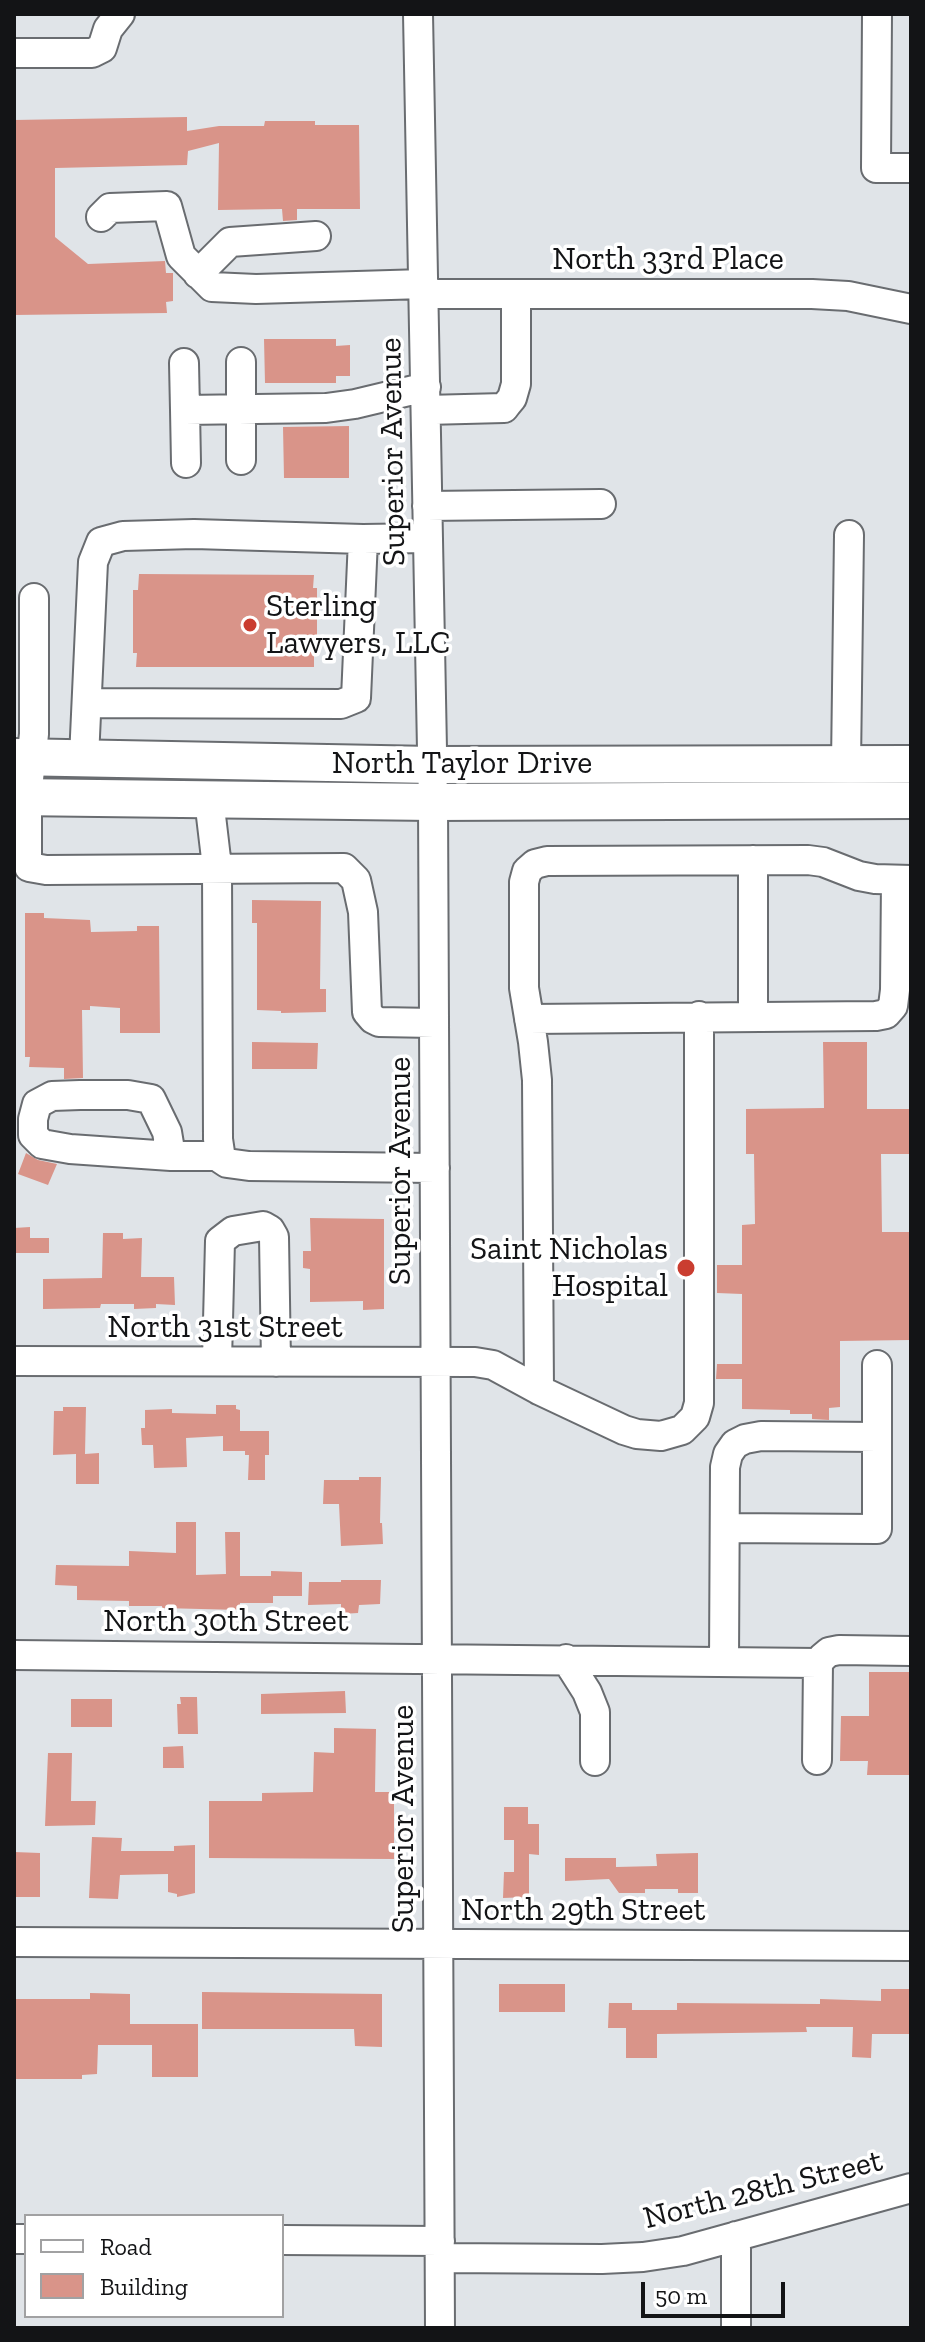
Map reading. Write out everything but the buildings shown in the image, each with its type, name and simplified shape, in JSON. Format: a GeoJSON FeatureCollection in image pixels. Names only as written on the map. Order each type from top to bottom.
{"type":"FeatureCollection","features":[{"type":"Feature","properties":{"kind":"main road","name":"North Taylor Drive"},"geometry":{"type":"LineString","coordinates":[[22,758],[432,765],[911,764]]}},
{"type":"Feature","properties":{"kind":"main road","name":"North Taylor Drive"},"geometry":{"type":"LineString","coordinates":[[20,797],[433,802],[911,800]]}},
{"type":"Feature","properties":{"kind":"street"},"geometry":{"type":"LineString","coordinates":[[14,53],[92,53],[102,48],[108,29],[120,14]]}},
{"type":"Feature","properties":{"kind":"street","name":"Superior Avenue"},"geometry":{"type":"LineString","coordinates":[[418,14],[433,802],[440,2328]]}},
{"type":"Feature","properties":{"kind":"street"},"geometry":{"type":"LineString","coordinates":[[877,14],[876,168],[911,168]]}},
{"type":"Feature","properties":{"kind":"street"},"geometry":{"type":"LineString","coordinates":[[101,217],[110,208],[167,206],[181,256],[198,274],[230,242],[316,236]]}},
{"type":"Feature","properties":{"kind":"street","name":"North 33rd Place"},"geometry":{"type":"LineString","coordinates":[[198,274],[212,287],[424,289],[516,294],[836,295],[911,309]]}},
{"type":"Feature","properties":{"kind":"street"},"geometry":{"type":"LineString","coordinates":[[185,410],[326,408],[426,399],[504,408],[512,398],[516,384],[516,294]]}},
{"type":"Feature","properties":{"kind":"street"},"geometry":{"type":"LineString","coordinates":[[241,362],[241,460]]}},
{"type":"Feature","properties":{"kind":"street"},"geometry":{"type":"LineString","coordinates":[[184,363],[186,463]]}},
{"type":"Feature","properties":{"kind":"street"},"geometry":{"type":"LineString","coordinates":[[427,506],[601,504]]}},
{"type":"Feature","properties":{"kind":"street"},"geometry":{"type":"LineString","coordinates":[[84,758],[93,562],[101,542],[123,536],[194,534],[428,538]]}},
{"type":"Feature","properties":{"kind":"street"},"geometry":{"type":"LineString","coordinates":[[846,764],[849,535]]}},
{"type":"Feature","properties":{"kind":"street"},"geometry":{"type":"LineString","coordinates":[[87,703],[341,704],[356,698],[363,539]]}},
{"type":"Feature","properties":{"kind":"street"},"geometry":{"type":"LineString","coordinates":[[34,598],[34,734],[22,758],[20,797],[29,867],[344,868],[356,880],[363,912],[367,1012],[379,1022],[434,1023]]}},
{"type":"Feature","properties":{"kind":"street"},"geometry":{"type":"LineString","coordinates":[[209,799],[217,867],[218,1139],[221,1159],[227,1163],[249,1166],[435,1168]]}},
{"type":"Feature","properties":{"kind":"street"},"geometry":{"type":"LineString","coordinates":[[753,860],[753,1016]]}},
{"type":"Feature","properties":{"kind":"street"},"geometry":{"type":"LineString","coordinates":[[529,1019],[886,1014],[893,1006],[904,880],[859,876],[823,862],[547,861],[531,867],[524,882],[524,988],[537,1080],[539,1390]]}},
{"type":"Feature","properties":{"kind":"street","name":"North 31st Street"},"geometry":{"type":"LineString","coordinates":[[14,1361],[475,1362],[493,1365],[539,1390],[637,1434],[661,1436],[682,1430],[695,1417],[699,1403],[699,1016]]}},
{"type":"Feature","properties":{"kind":"street"},"geometry":{"type":"LineString","coordinates":[[171,1156],[221,1156]]}},
{"type":"Feature","properties":{"kind":"street"},"geometry":{"type":"LineString","coordinates":[[217,1361],[220,1241],[233,1231],[263,1226],[274,1237],[276,1362]]}},
{"type":"Feature","properties":{"kind":"street"},"geometry":{"type":"LineString","coordinates":[[725,1528],[877,1529],[877,1365]]}},
{"type":"Feature","properties":{"kind":"street"},"geometry":{"type":"LineString","coordinates":[[724,1661],[725,1467],[728,1454],[735,1444],[761,1436],[877,1437]]}},
{"type":"Feature","properties":{"kind":"street","name":"North 30th Street"},"geometry":{"type":"LineString","coordinates":[[14,1655],[818,1663],[829,1652],[911,1651]]}},
{"type":"Feature","properties":{"kind":"street"},"geometry":{"type":"LineString","coordinates":[[566,1659],[587,1692],[595,1712],[595,1761]]}},
{"type":"Feature","properties":{"kind":"street"},"geometry":{"type":"LineString","coordinates":[[817,1760],[818,1663]]}},
{"type":"Feature","properties":{"kind":"street","name":"North 29th Street"},"geometry":{"type":"LineString","coordinates":[[14,1942],[911,1946]]}},
{"type":"Feature","properties":{"kind":"street","name":"North 28th Street"},"geometry":{"type":"LineString","coordinates":[[284,2240],[602,2259],[643,2257],[683,2251],[911,2188]]}},
{"type":"Feature","properties":{"kind":"street"},"geometry":{"type":"LineString","coordinates":[[736,2236],[736,2328]]}},
{"type":"Feature","properties":{"kind":"place","name":"Sterling Lawyers, LLC"},"geometry":{"type":"Point","coordinates":[250,625]}},
{"type":"Feature","properties":{"kind":"place","name":"Saint Nicholas Hospital"},"geometry":{"type":"Point","coordinates":[686,1268]}}]}
